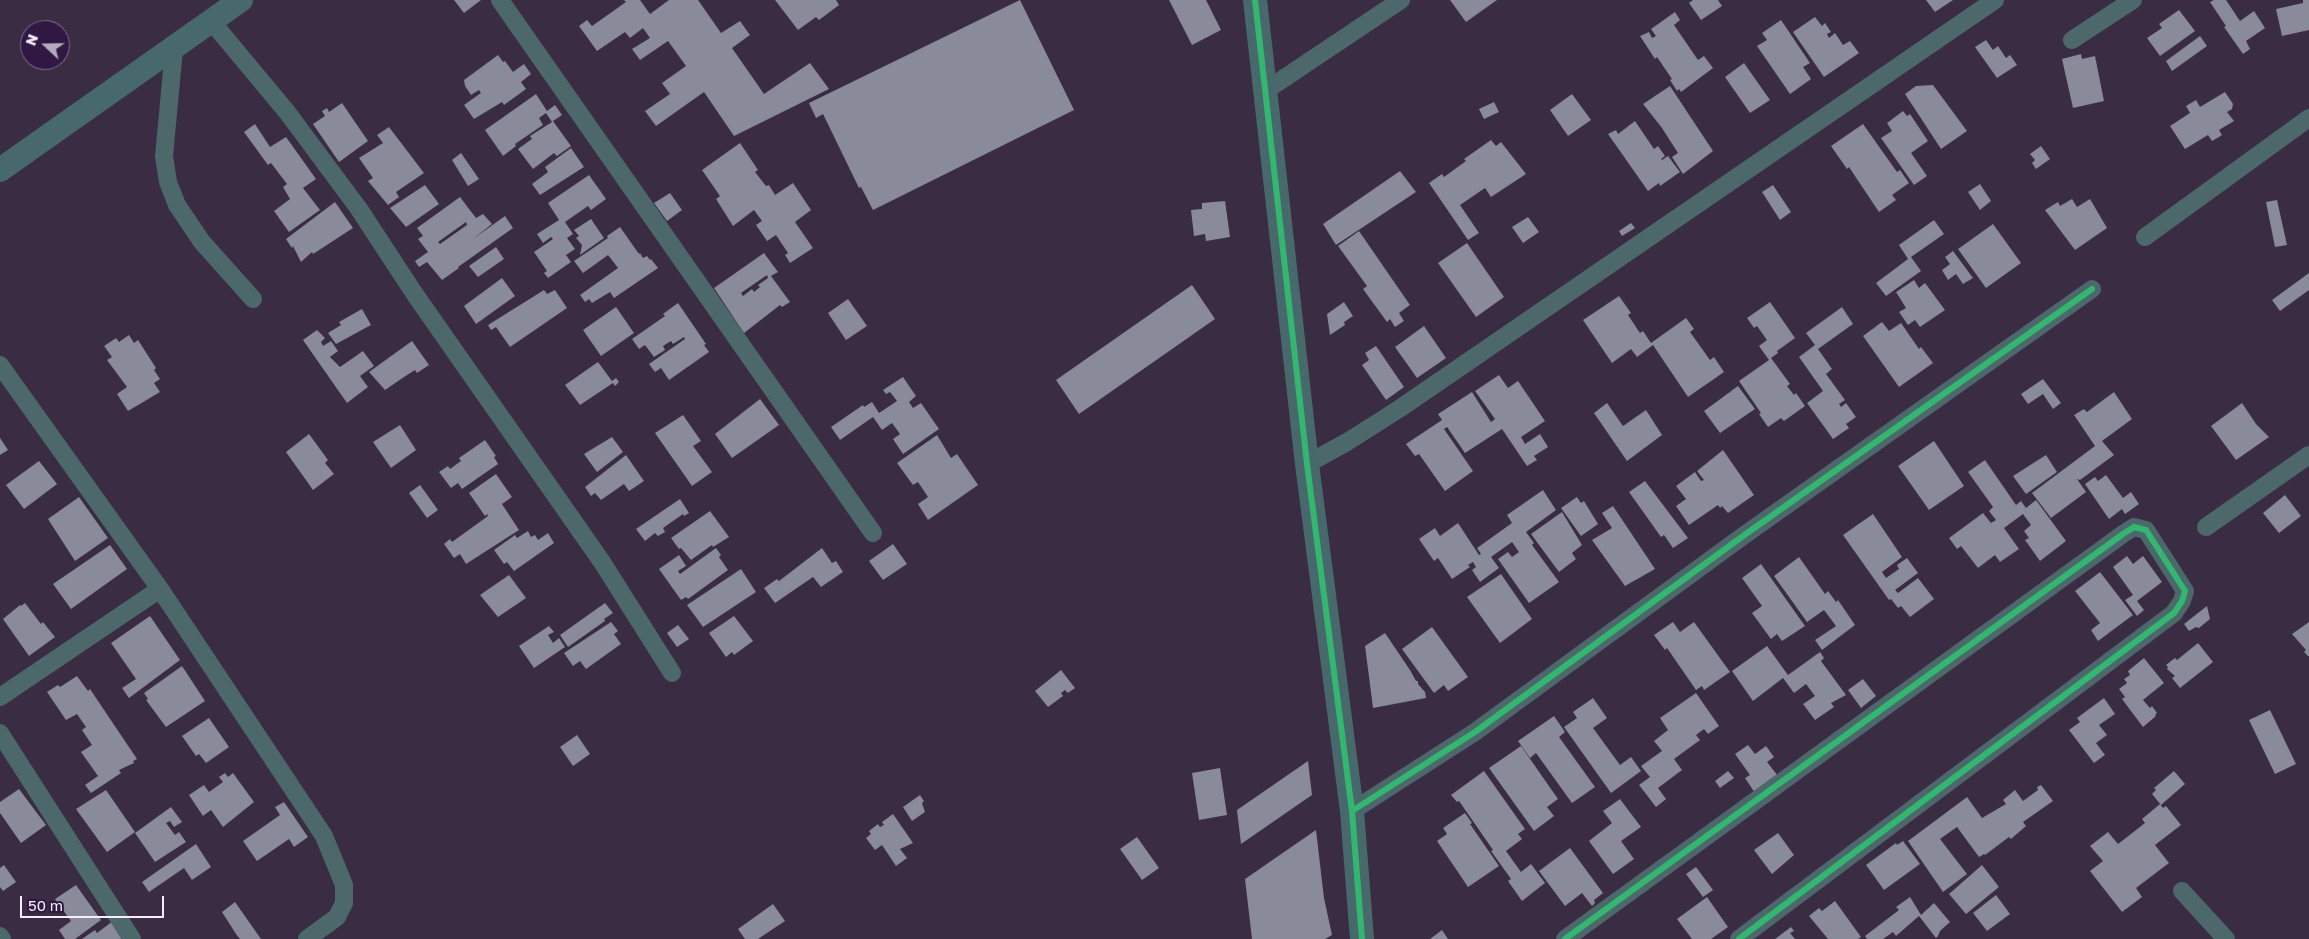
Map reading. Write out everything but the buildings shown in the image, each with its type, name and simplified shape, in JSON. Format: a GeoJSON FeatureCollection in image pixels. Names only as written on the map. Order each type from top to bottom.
{"type":"FeatureCollection","features":[{"type":"Feature","properties":{"kind":"street"},"geometry":{"type":"LineString","coordinates":[[0,170],[241,0]]}},
{"type":"Feature","properties":{"kind":"street"},"geometry":{"type":"LineString","coordinates":[[500,0],[873,533]]}},
{"type":"Feature","properties":{"kind":"street"},"geometry":{"type":"LineString","coordinates":[[1255,0],[1307,464],[1352,811],[1358,936]]}},
{"type":"Feature","properties":{"kind":"street"},"geometry":{"type":"LineString","coordinates":[[1265,91],[1401,0]]}},
{"type":"Feature","properties":{"kind":"street"},"geometry":{"type":"LineString","coordinates":[[1307,464],[1347,442],[1399,409],[1995,0]]}},
{"type":"Feature","properties":{"kind":"street"},"geometry":{"type":"LineString","coordinates":[[2072,40],[2133,0]]}},
{"type":"Feature","properties":{"kind":"street"},"geometry":{"type":"LineString","coordinates":[[212,22],[287,112],[359,209],[414,293],[602,562],[672,673]]}},
{"type":"Feature","properties":{"kind":"street"},"geometry":{"type":"LineString","coordinates":[[174,49],[164,156],[168,182],[177,205],[202,242],[253,300]]}},
{"type":"Feature","properties":{"kind":"street"},"geometry":{"type":"LineString","coordinates":[[2145,237],[2309,118]]}},
{"type":"Feature","properties":{"kind":"street"},"geometry":{"type":"LineString","coordinates":[[1352,811],[1475,732],[1751,530],[2092,290]]}},
{"type":"Feature","properties":{"kind":"street"},"geometry":{"type":"LineString","coordinates":[[0,366],[160,589],[324,836],[344,885],[344,903],[337,917],[307,939]]}},
{"type":"Feature","properties":{"kind":"street"},"geometry":{"type":"LineString","coordinates":[[2206,527],[2309,455]]}},
{"type":"Feature","properties":{"kind":"street"},"geometry":{"type":"LineString","coordinates":[[1566,939],[2123,534],[2134,527],[2146,530],[2185,591],[2182,601],[2174,613],[1739,939]]}},
{"type":"Feature","properties":{"kind":"street"},"geometry":{"type":"LineString","coordinates":[[0,697],[160,589]]}},
{"type":"Feature","properties":{"kind":"street"},"geometry":{"type":"LineString","coordinates":[[0,733],[132,939]]}},
{"type":"Feature","properties":{"kind":"street"},"geometry":{"type":"LineString","coordinates":[[2182,891],[2226,939]]}},
{"type":"Feature","properties":{"kind":"cycle path"},"geometry":{"type":"LineString","coordinates":[[1255,0],[1307,464],[1352,811],[1362,939]]}},
{"type":"Feature","properties":{"kind":"cycle path"},"geometry":{"type":"LineString","coordinates":[[1352,811],[1475,732],[1743,536],[2092,289]]}},
{"type":"Feature","properties":{"kind":"cycle path"},"geometry":{"type":"LineString","coordinates":[[1565,939],[2123,534],[2134,527],[2146,530],[2185,591],[2182,601],[2174,613],[1739,939]]}}]}
